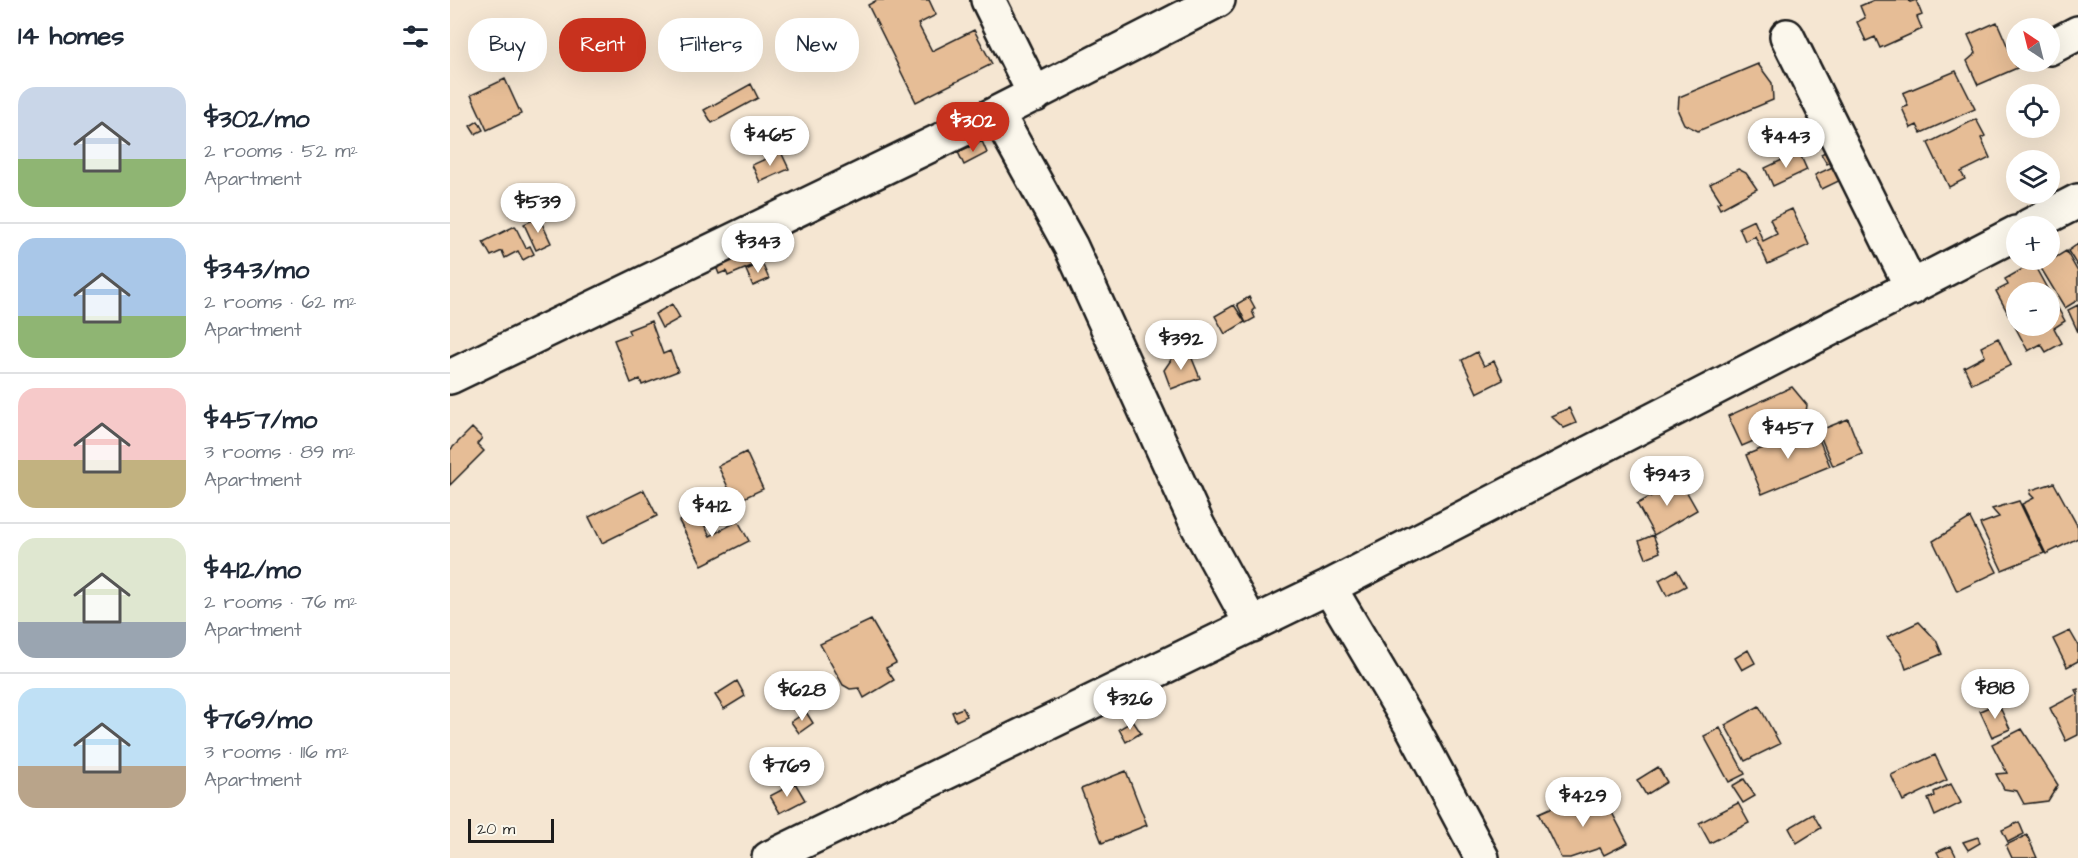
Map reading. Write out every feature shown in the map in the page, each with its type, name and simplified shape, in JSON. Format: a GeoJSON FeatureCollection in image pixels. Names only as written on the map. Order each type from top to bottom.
{"type":"FeatureCollection","features":[{"type":"Feature","properties":{"kind":"street"},"geometry":{"type":"LineString","coordinates":[[988,0],[1035,95]]}},
{"type":"Feature","properties":{"kind":"street"},"geometry":{"type":"LineString","coordinates":[[450,377],[1035,95],[1218,0]]}},
{"type":"Feature","properties":{"kind":"street"},"geometry":{"type":"LineString","coordinates":[[2060,42],[2078,33]]}},
{"type":"Feature","properties":{"kind":"street"},"geometry":{"type":"LineString","coordinates":[[1787,36],[1912,288]]}},
{"type":"Feature","properties":{"kind":"street"},"geometry":{"type":"LineString","coordinates":[[997,113],[1071,247],[1198,526],[1252,625]]}},
{"type":"Feature","properties":{"kind":"street"},"geometry":{"type":"LineString","coordinates":[[2049,216],[2078,201]]}},
{"type":"Feature","properties":{"kind":"street"},"geometry":{"type":"LineString","coordinates":[[769,858],[820,847],[2006,238]]}},
{"type":"Feature","properties":{"kind":"street"},"geometry":{"type":"LineString","coordinates":[[1329,587],[1414,730],[1482,858]]}},
{"type":"Feature","properties":{"kind":"building"},"geometry":{"type":"Polygon","coordinates":[[[877,0],[929,0],[936,15],[918,24],[932,51],[974,30],[992,64],[916,102],[868,5],[877,0]]]}},
{"type":"Feature","properties":{"kind":"building"},"geometry":{"type":"Polygon","coordinates":[[[1874,0],[1909,0],[1910,2],[1916,0],[1922,15],[1917,17],[1922,29],[1880,48],[1875,37],[1866,41],[1857,22],[1865,18],[1860,6],[1874,0]]]}},
{"type":"Feature","properties":{"kind":"building"},"geometry":{"type":"Polygon","coordinates":[[[1997,22],[2006,43],[2006,72],[2008,72],[1978,85],[1967,61],[1976,53],[1968,35],[1997,22]]]}},
{"type":"Feature","properties":{"kind":"building"},"geometry":{"type":"Polygon","coordinates":[[[1758,64],[1772,83],[1773,100],[1698,131],[1684,124],[1678,111],[1679,97],[1758,64]]]}},
{"type":"Feature","properties":{"kind":"building"},"geometry":{"type":"Polygon","coordinates":[[[1956,71],[1975,109],[1921,133],[1917,125],[1911,128],[1902,108],[1908,106],[1903,93],[1956,71]]]}},
{"type":"Feature","properties":{"kind":"building"},"geometry":{"type":"Polygon","coordinates":[[[505,79],[521,114],[487,130],[471,95],[505,79]]]}},
{"type":"Feature","properties":{"kind":"building"},"geometry":{"type":"Polygon","coordinates":[[[751,84],[758,98],[712,123],[704,110],[751,84]]]}},
{"type":"Feature","properties":{"kind":"building"},"geometry":{"type":"Polygon","coordinates":[[[1976,119],[1985,136],[1981,138],[1990,158],[1961,172],[1965,179],[1949,187],[1928,143],[1976,119]]]}},
{"type":"Feature","properties":{"kind":"building"},"geometry":{"type":"Polygon","coordinates":[[[478,121],[483,130],[475,134],[470,126],[478,121]]]}},
{"type":"Feature","properties":{"kind":"building"},"geometry":{"type":"Polygon","coordinates":[[[982,141],[987,153],[964,165],[958,152],[982,141]]]}},
{"type":"Feature","properties":{"kind":"building"},"geometry":{"type":"Polygon","coordinates":[[[1829,150],[1834,160],[1827,164],[1821,154],[1829,150]]]}},
{"type":"Feature","properties":{"kind":"building"},"geometry":{"type":"Polygon","coordinates":[[[781,152],[789,169],[760,182],[752,165],[781,152]]]}},
{"type":"Feature","properties":{"kind":"building"},"geometry":{"type":"Polygon","coordinates":[[[1799,152],[1807,170],[1773,186],[1765,168],[1799,152]]]}},
{"type":"Feature","properties":{"kind":"building"},"geometry":{"type":"Polygon","coordinates":[[[1839,164],[1845,178],[1822,189],[1815,175],[1839,164]]]}},
{"type":"Feature","properties":{"kind":"building"},"geometry":{"type":"Polygon","coordinates":[[[1738,169],[1746,173],[1757,189],[1720,209],[1717,203],[1721,201],[1710,184],[1738,169]]]}},
{"type":"Feature","properties":{"kind":"building"},"geometry":{"type":"Polygon","coordinates":[[[1792,209],[1809,245],[1768,264],[1755,236],[1745,241],[1739,227],[1754,220],[1763,241],[1777,234],[1770,219],[1792,209]]]}},
{"type":"Feature","properties":{"kind":"building"},"geometry":{"type":"Polygon","coordinates":[[[539,217],[551,243],[536,250],[524,224],[539,217]]]}},
{"type":"Feature","properties":{"kind":"building"},"geometry":{"type":"Polygon","coordinates":[[[515,226],[526,248],[530,246],[534,254],[523,260],[518,251],[505,258],[502,251],[491,256],[483,242],[515,226]]]}},
{"type":"Feature","properties":{"kind":"building"},"geometry":{"type":"Polygon","coordinates":[[[2078,244],[2078,267],[2068,251],[2078,244]]]}},
{"type":"Feature","properties":{"kind":"building"},"geometry":{"type":"Polygon","coordinates":[[[755,247],[761,262],[728,276],[726,271],[719,274],[715,264],[755,247]]]}},
{"type":"Feature","properties":{"kind":"building"},"geometry":{"type":"Polygon","coordinates":[[[2066,251],[2078,272],[2078,300],[2065,308],[2060,300],[2060,282],[2049,282],[2042,270],[2060,270],[2060,255],[2066,251]]]}},
{"type":"Feature","properties":{"kind":"building"},"geometry":{"type":"Polygon","coordinates":[[[762,263],[769,279],[753,286],[746,270],[762,263]]]}},
{"type":"Feature","properties":{"kind":"building"},"geometry":{"type":"Polygon","coordinates":[[[2021,270],[2037,270],[2043,282],[2006,282],[2005,279],[2021,270]]]}},
{"type":"Feature","properties":{"kind":"building"},"geometry":{"type":"Polygon","coordinates":[[[2006,286],[2006,310],[1996,291],[2006,286]]]}},
{"type":"Feature","properties":{"kind":"building"},"geometry":{"type":"Polygon","coordinates":[[[1249,297],[1255,308],[1252,311],[1255,318],[1246,323],[1237,304],[1249,297]]]}},
{"type":"Feature","properties":{"kind":"building"},"geometry":{"type":"Polygon","coordinates":[[[672,304],[680,318],[662,328],[655,314],[672,304]]]}},
{"type":"Feature","properties":{"kind":"building"},"geometry":{"type":"Polygon","coordinates":[[[1234,305],[1245,322],[1225,334],[1215,316],[1234,305]]]}},
{"type":"Feature","properties":{"kind":"building"},"geometry":{"type":"Polygon","coordinates":[[[2078,305],[2078,332],[2068,310],[2078,305]]]}},
{"type":"Feature","properties":{"kind":"building"},"geometry":{"type":"Polygon","coordinates":[[[2060,312],[2065,321],[2060,324],[2060,312]]]}},
{"type":"Feature","properties":{"kind":"building"},"geometry":{"type":"Polygon","coordinates":[[[651,321],[663,354],[670,351],[678,371],[642,385],[640,379],[631,383],[614,340],[630,334],[628,330],[651,321]]]}},
{"type":"Feature","properties":{"kind":"building"},"geometry":{"type":"Polygon","coordinates":[[[2020,336],[2058,336],[2062,343],[2046,352],[2041,344],[2028,351],[2020,336]]]}},
{"type":"Feature","properties":{"kind":"building"},"geometry":{"type":"Polygon","coordinates":[[[1998,338],[2011,365],[1972,384],[1964,367],[1985,356],[1981,347],[1998,338]]]}},
{"type":"Feature","properties":{"kind":"building"},"geometry":{"type":"Polygon","coordinates":[[[1477,352],[1484,366],[1494,361],[1503,380],[1477,393],[1462,360],[1477,352]]]}},
{"type":"Feature","properties":{"kind":"building"},"geometry":{"type":"Polygon","coordinates":[[[1191,356],[1200,378],[1171,389],[1164,370],[1173,357],[1191,356]]]}},
{"type":"Feature","properties":{"kind":"building"},"geometry":{"type":"Polygon","coordinates":[[[1792,387],[1807,405],[1805,419],[1742,446],[1728,416],[1792,387]]]}},
{"type":"Feature","properties":{"kind":"building"},"geometry":{"type":"Polygon","coordinates":[[[1569,408],[1576,423],[1564,428],[1551,416],[1569,408]]]}},
{"type":"Feature","properties":{"kind":"building"},"geometry":{"type":"Polygon","coordinates":[[[1848,419],[1862,454],[1833,466],[1818,431],[1848,419]]]}},
{"type":"Feature","properties":{"kind":"building"},"geometry":{"type":"Polygon","coordinates":[[[1814,427],[1830,466],[1762,494],[1746,455],[1814,427]]]}},
{"type":"Feature","properties":{"kind":"building"},"geometry":{"type":"Polygon","coordinates":[[[472,428],[482,438],[477,444],[484,451],[450,485],[450,450],[472,428]]]}},
{"type":"Feature","properties":{"kind":"building"},"geometry":{"type":"Polygon","coordinates":[[[746,452],[763,489],[735,502],[718,466],[746,452]]]}},
{"type":"Feature","properties":{"kind":"building"},"geometry":{"type":"Polygon","coordinates":[[[1680,480],[1697,510],[1654,535],[1637,504],[1680,480]]]}},
{"type":"Feature","properties":{"kind":"building"},"geometry":{"type":"Polygon","coordinates":[[[2054,483],[2078,527],[2078,538],[2046,554],[2022,504],[2034,498],[2030,494],[2031,490],[2054,483]]]}},
{"type":"Feature","properties":{"kind":"building"},"geometry":{"type":"Polygon","coordinates":[[[644,490],[657,516],[602,543],[589,517],[644,490]]]}},
{"type":"Feature","properties":{"kind":"building"},"geometry":{"type":"Polygon","coordinates":[[[2019,501],[2044,553],[2002,570],[1980,524],[1999,517],[1992,509],[2019,501]]]}},
{"type":"Feature","properties":{"kind":"building"},"geometry":{"type":"Polygon","coordinates":[[[697,511],[710,536],[738,521],[749,541],[702,565],[679,521],[697,511]]]}},
{"type":"Feature","properties":{"kind":"building"},"geometry":{"type":"Polygon","coordinates":[[[1970,518],[1997,572],[1957,591],[1933,541],[1970,518]]]}},
{"type":"Feature","properties":{"kind":"building"},"geometry":{"type":"Polygon","coordinates":[[[1653,535],[1660,552],[1646,558],[1639,541],[1653,535]]]}},
{"type":"Feature","properties":{"kind":"building"},"geometry":{"type":"Polygon","coordinates":[[[1677,570],[1686,586],[1667,596],[1659,580],[1677,570]]]}},
{"type":"Feature","properties":{"kind":"building"},"geometry":{"type":"Polygon","coordinates":[[[871,620],[896,663],[886,668],[894,680],[864,698],[859,688],[850,689],[843,685],[820,644],[871,620]]]}},
{"type":"Feature","properties":{"kind":"building"},"geometry":{"type":"Polygon","coordinates":[[[1919,622],[1936,640],[1942,654],[1906,669],[1901,654],[1887,637],[1919,622]]]}},
{"type":"Feature","properties":{"kind":"building"},"geometry":{"type":"Polygon","coordinates":[[[2070,631],[2078,645],[2078,661],[2067,667],[2053,639],[2070,631]]]}},
{"type":"Feature","properties":{"kind":"building"},"geometry":{"type":"Polygon","coordinates":[[[1748,650],[1755,663],[1742,670],[1735,658],[1748,650]]]}},
{"type":"Feature","properties":{"kind":"building"},"geometry":{"type":"Polygon","coordinates":[[[737,681],[745,696],[724,709],[715,695],[737,681]]]}},
{"type":"Feature","properties":{"kind":"building"},"geometry":{"type":"Polygon","coordinates":[[[2078,689],[2078,735],[2066,741],[2050,708],[2077,694],[2075,690],[2078,689]]]}},
{"type":"Feature","properties":{"kind":"building"},"geometry":{"type":"Polygon","coordinates":[[[1998,703],[2010,729],[1992,737],[1980,711],[1998,703]]]}},
{"type":"Feature","properties":{"kind":"building"},"geometry":{"type":"Polygon","coordinates":[[[1759,706],[1780,744],[1745,761],[1725,725],[1759,706]]]}},
{"type":"Feature","properties":{"kind":"building"},"geometry":{"type":"Polygon","coordinates":[[[963,708],[967,716],[956,721],[952,712],[963,708]]]}},
{"type":"Feature","properties":{"kind":"building"},"geometry":{"type":"Polygon","coordinates":[[[806,712],[813,723],[799,733],[791,722],[806,712]]]}},
{"type":"Feature","properties":{"kind":"building"},"geometry":{"type":"Polygon","coordinates":[[[1133,721],[1141,733],[1126,742],[1119,729],[1133,721]]]}},
{"type":"Feature","properties":{"kind":"building"},"geometry":{"type":"Polygon","coordinates":[[[1720,728],[1745,774],[1729,782],[1704,736],[1720,728]]]}},
{"type":"Feature","properties":{"kind":"building"},"geometry":{"type":"Polygon","coordinates":[[[2022,729],[2058,785],[2048,801],[2024,804],[2017,791],[2004,789],[1996,774],[2007,773],[1992,744],[2022,729]]]}},
{"type":"Feature","properties":{"kind":"building"},"geometry":{"type":"Polygon","coordinates":[[[1935,755],[1947,780],[1903,801],[1891,775],[1935,755]]]}},
{"type":"Feature","properties":{"kind":"building"},"geometry":{"type":"Polygon","coordinates":[[[1658,767],[1667,782],[1646,795],[1637,780],[1658,767]]]}},
{"type":"Feature","properties":{"kind":"building"},"geometry":{"type":"Polygon","coordinates":[[[1126,771],[1147,825],[1102,843],[1081,789],[1126,771]]]}},
{"type":"Feature","properties":{"kind":"building"},"geometry":{"type":"Polygon","coordinates":[[[1744,779],[1755,796],[1743,803],[1732,786],[1744,779]]]}},
{"type":"Feature","properties":{"kind":"building"},"geometry":{"type":"Polygon","coordinates":[[[795,783],[805,800],[780,813],[770,796],[795,783]]]}},
{"type":"Feature","properties":{"kind":"building"},"geometry":{"type":"Polygon","coordinates":[[[1951,784],[1961,803],[1935,816],[1928,799],[1935,796],[1934,792],[1951,784]]]}},
{"type":"Feature","properties":{"kind":"building"},"geometry":{"type":"Polygon","coordinates":[[[1595,797],[1600,806],[1610,809],[1628,843],[1604,855],[1600,848],[1570,858],[1561,858],[1539,813],[1571,799],[1576,804],[1595,797]]]}},
{"type":"Feature","properties":{"kind":"building"},"geometry":{"type":"Polygon","coordinates":[[[1738,803],[1749,823],[1710,843],[1699,823],[1738,803]]]}},
{"type":"Feature","properties":{"kind":"building"},"geometry":{"type":"Polygon","coordinates":[[[1813,814],[1821,828],[1797,843],[1789,828],[1813,814]]]}},
{"type":"Feature","properties":{"kind":"building"},"geometry":{"type":"Polygon","coordinates":[[[2019,822],[2024,834],[2008,842],[2002,830],[2019,822]]]}},
{"type":"Feature","properties":{"kind":"building"},"geometry":{"type":"Polygon","coordinates":[[[2027,835],[2037,858],[2012,858],[2006,845],[2027,835]]]}},
{"type":"Feature","properties":{"kind":"building"},"geometry":{"type":"Polygon","coordinates":[[[1978,837],[1980,843],[1968,850],[1963,842],[1978,837]]]}},
{"type":"Feature","properties":{"kind":"building"},"geometry":{"type":"Polygon","coordinates":[[[1951,846],[1957,858],[1940,858],[1937,852],[1951,846]]]}}]}
